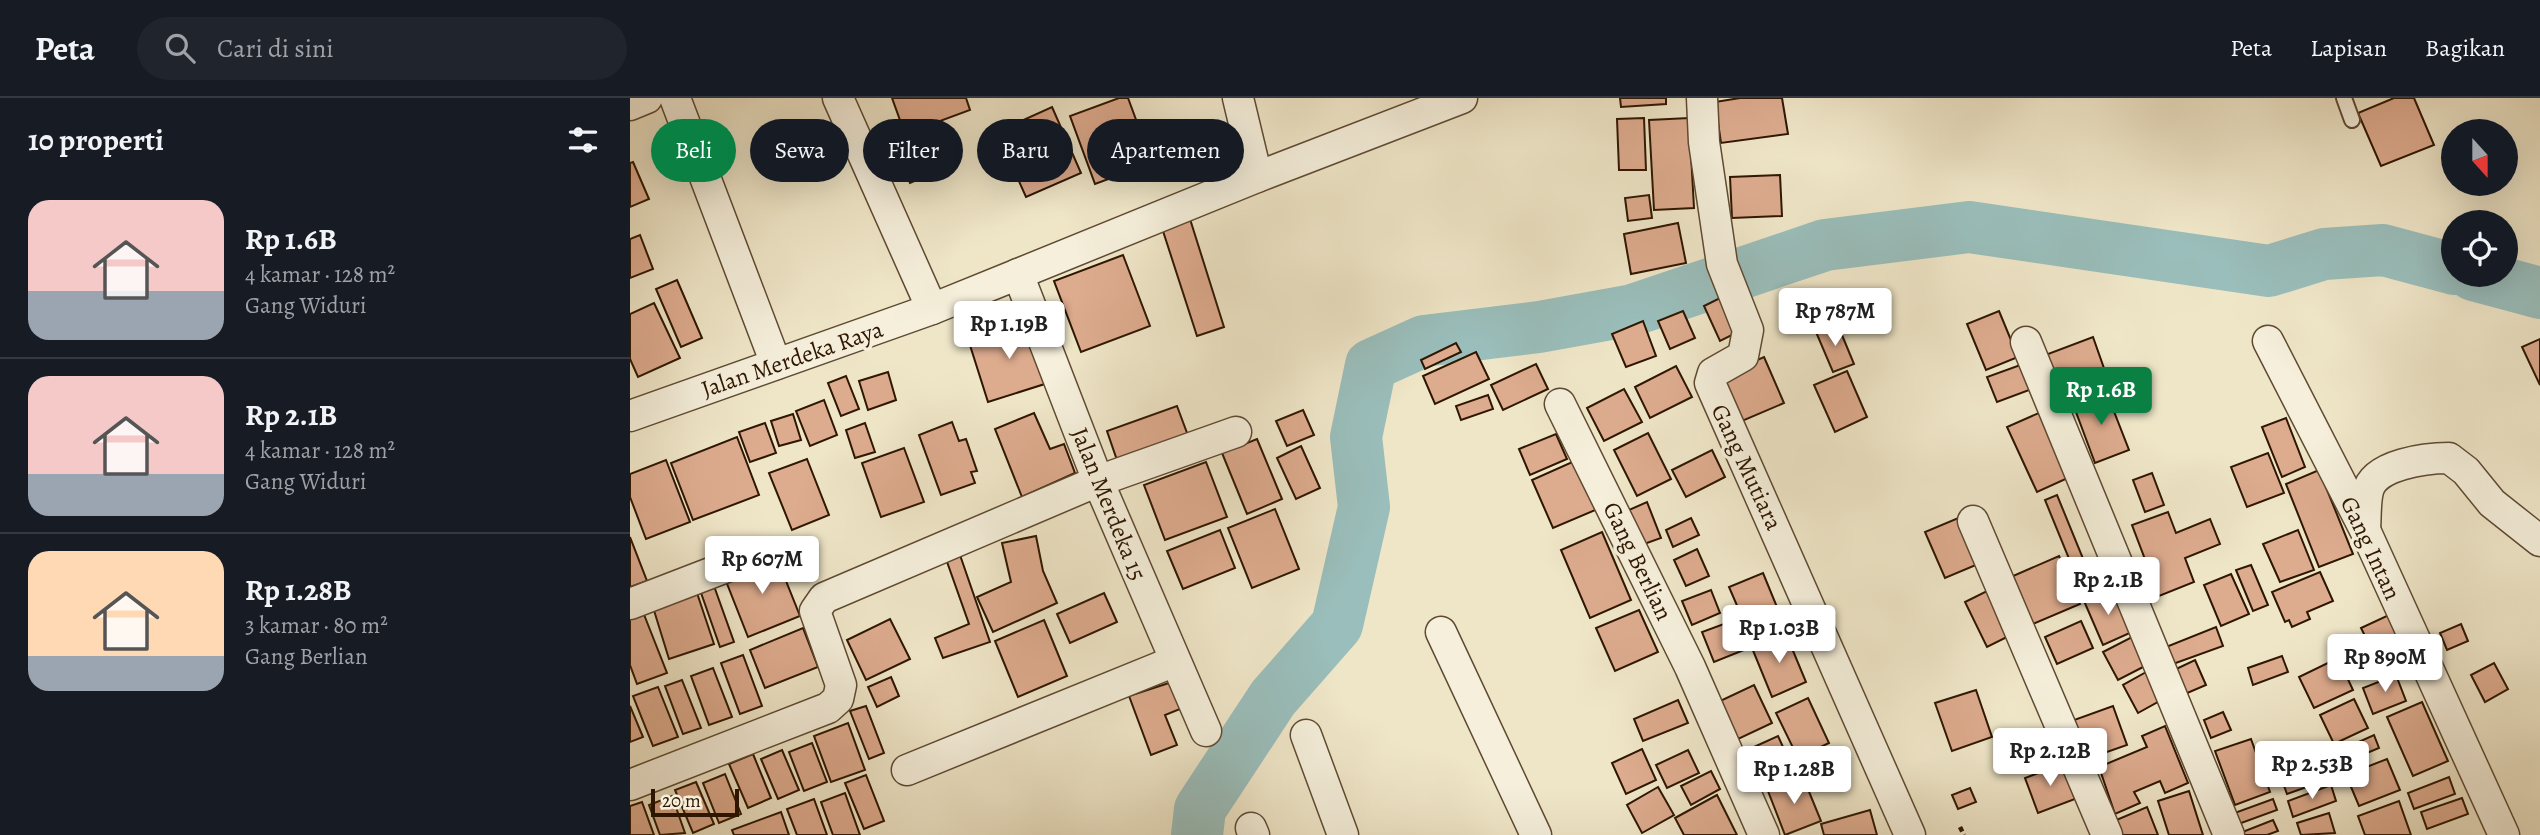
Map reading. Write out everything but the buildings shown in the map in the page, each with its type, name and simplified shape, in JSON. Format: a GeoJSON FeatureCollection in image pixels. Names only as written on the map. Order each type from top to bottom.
{"type":"FeatureCollection","features":[{"type":"Feature","properties":{"kind":"street"},"geometry":{"type":"LineString","coordinates":[[630,105],[647,98]]}},
{"type":"Feature","properties":{"kind":"street"},"geometry":{"type":"LineString","coordinates":[[675,98],[776,364]]}},
{"type":"Feature","properties":{"kind":"street"},"geometry":{"type":"LineString","coordinates":[[838,98],[932,309]]}},
{"type":"Feature","properties":{"kind":"street"},"geometry":{"type":"LineString","coordinates":[[1238,98],[1257,177]]}},
{"type":"Feature","properties":{"kind":"street","name":"Jalan Merdeka Raya"},"geometry":{"type":"LineString","coordinates":[[630,416],[932,309],[1257,177],[1462,98]]}},
{"type":"Feature","properties":{"kind":"street","name":"Gang Mutiara"},"geometry":{"type":"LineString","coordinates":[[1702,98],[1704,142],[1722,264],[1748,330],[1743,356],[1713,373],[1710,383],[1910,835]]}},
{"type":"Feature","properties":{"kind":"street","name":"Jalan Merdeka 15"},"geometry":{"type":"LineString","coordinates":[[1018,274],[1098,481],[1206,731]]}},
{"type":"Feature","properties":{"kind":"street","name":"Gang Intan"},"geometry":{"type":"LineString","coordinates":[[2268,341],[2365,530],[2504,835]]}},
{"type":"Feature","properties":{"kind":"street"},"geometry":{"type":"LineString","coordinates":[[2026,342],[2229,835]]}},
{"type":"Feature","properties":{"kind":"street","name":"Gang Berlian"},"geometry":{"type":"LineString","coordinates":[[1560,404],[1690,667],[1764,835]]}},
{"type":"Feature","properties":{"kind":"street"},"geometry":{"type":"LineString","coordinates":[[630,785],[828,708],[838,699],[841,685],[815,611],[824,598],[1098,481],[1236,432]]}},
{"type":"Feature","properties":{"kind":"street"},"geometry":{"type":"LineString","coordinates":[[2365,530],[2368,488],[2382,474],[2405,462],[2449,458],[2466,471],[2492,503],[2540,541]]}},
{"type":"Feature","properties":{"kind":"street"},"geometry":{"type":"LineString","coordinates":[[1973,521],[2107,835]]}},
{"type":"Feature","properties":{"kind":"street"},"geometry":{"type":"LineString","coordinates":[[630,604],[734,564]]}},
{"type":"Feature","properties":{"kind":"street"},"geometry":{"type":"LineString","coordinates":[[1441,632],[1536,835]]}},
{"type":"Feature","properties":{"kind":"street"},"geometry":{"type":"LineString","coordinates":[[908,770],[1175,661]]}},
{"type":"Feature","properties":{"kind":"street"},"geometry":{"type":"LineString","coordinates":[[1306,735],[1343,835]]}},
{"type":"Feature","properties":{"kind":"lane"},"geometry":{"type":"LineString","coordinates":[[2344,98],[2352,120]]}},
{"type":"Feature","properties":{"kind":"path"},"geometry":{"type":"LineString","coordinates":[[1960,827],[1964,835]]}},
{"type":"Feature","properties":{"kind":"waterway"},"geometry":{"type":"LineString","coordinates":[[1197,835],[1200,809],[1273,698],[1337,625],[1364,507],[1356,437],[1371,365],[1424,341],[1539,327],[1633,310],[1825,245],[1969,227],[2269,271],[2324,254],[2383,250],[2441,266]]}},
{"type":"Feature","properties":{"kind":"waterway"},"geometry":{"type":"LineString","coordinates":[[2518,287],[2540,293]]}}]}
